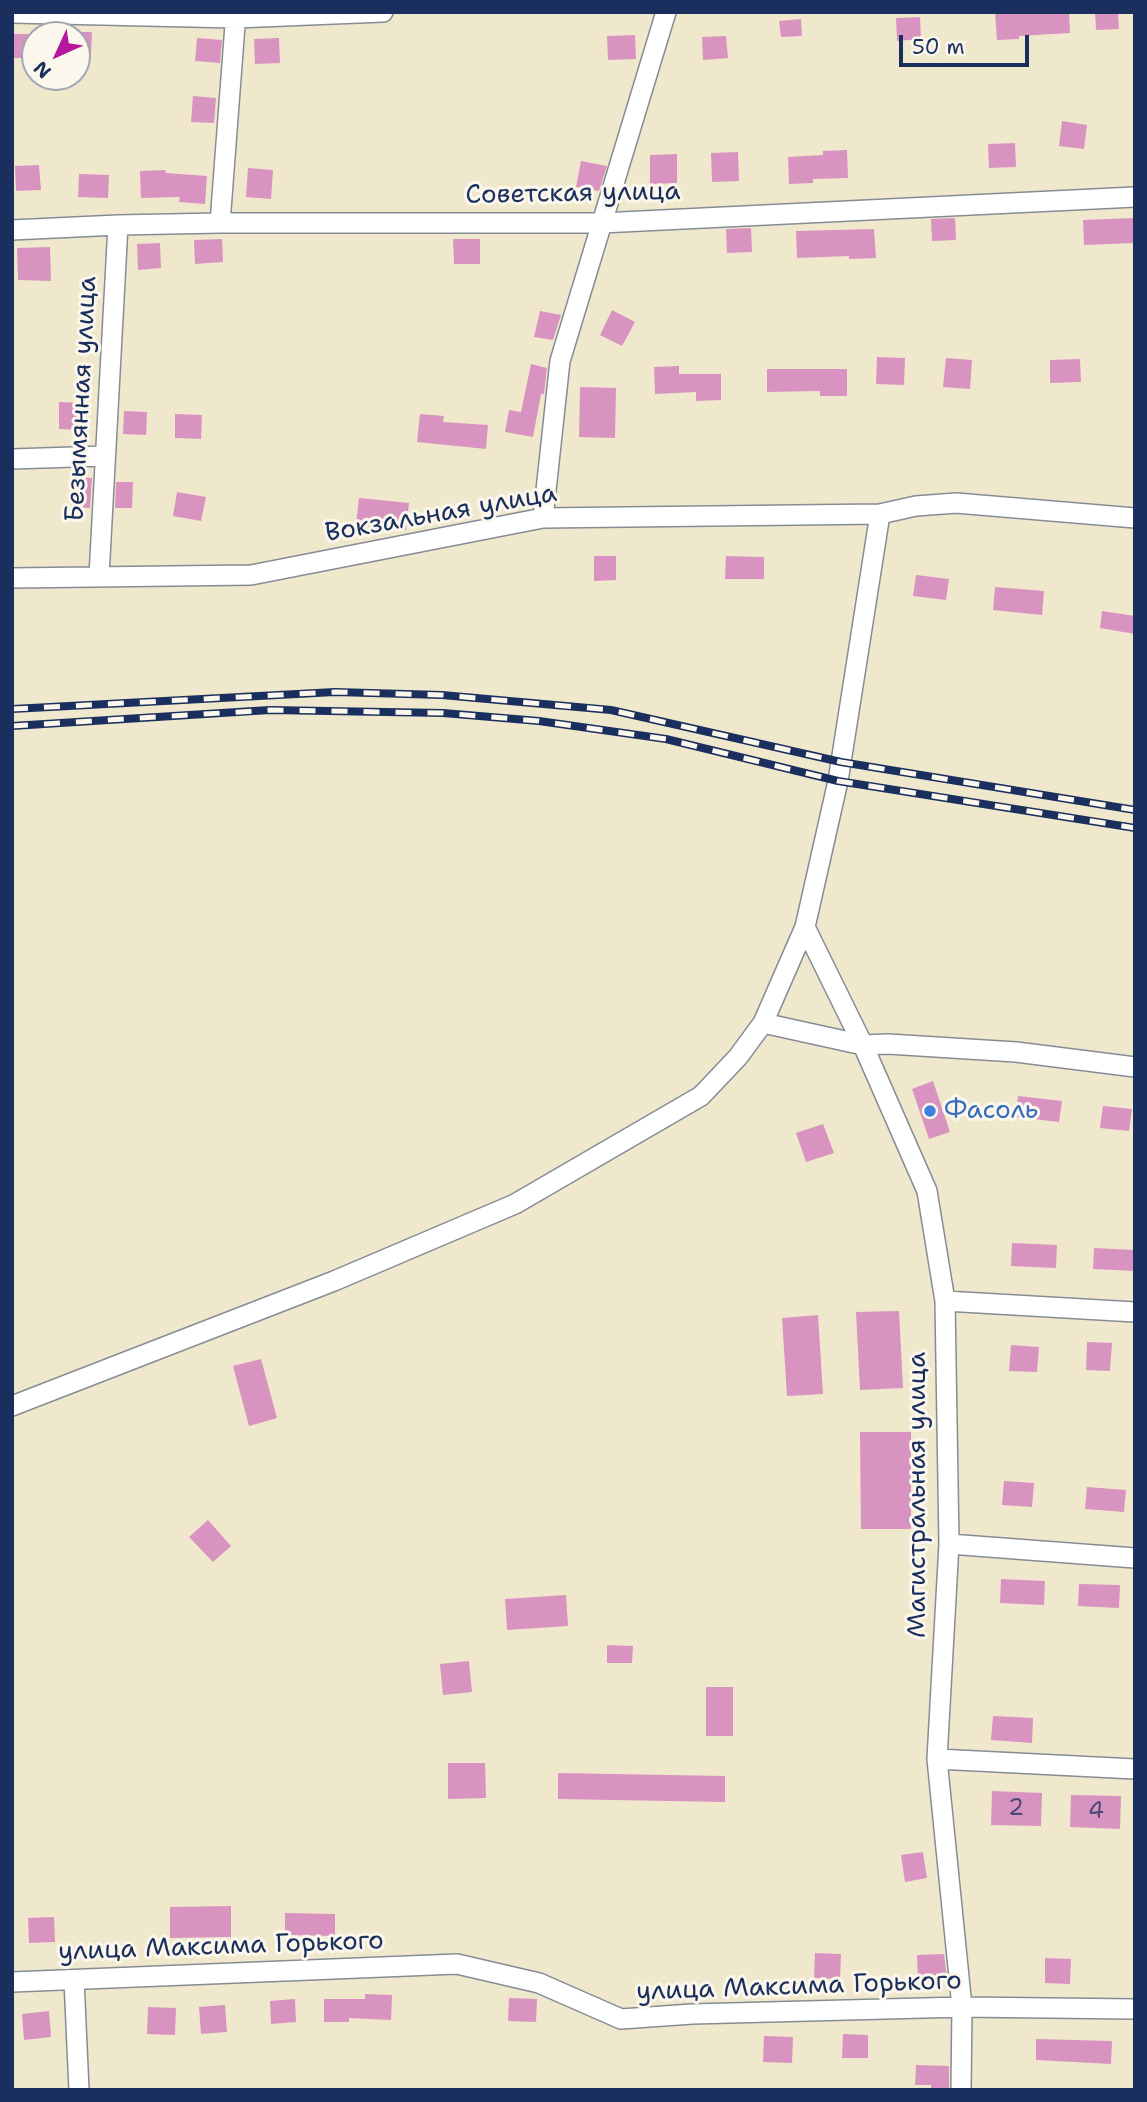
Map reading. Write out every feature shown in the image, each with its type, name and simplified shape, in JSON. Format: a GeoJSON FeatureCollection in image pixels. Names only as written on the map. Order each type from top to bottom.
{"type":"FeatureCollection","features":[{"type":"Feature","properties":{"kind":"street"},"geometry":{"type":"LineString","coordinates":[[12,13],[236,15],[383,12]]}},
{"type":"Feature","properties":{"kind":"street"},"geometry":{"type":"LineString","coordinates":[[543,518],[559,361],[666,12]]}},
{"type":"Feature","properties":{"kind":"street"},"geometry":{"type":"LineString","coordinates":[[220,223],[236,15]]}},
{"type":"Feature","properties":{"kind":"street","name":"Советская улица"},"geometry":{"type":"LineString","coordinates":[[12,230],[220,223],[601,223],[1135,197]]}},
{"type":"Feature","properties":{"kind":"street","name":"Безымянная улица"},"geometry":{"type":"LineString","coordinates":[[99,576],[118,225]]}},
{"type":"Feature","properties":{"kind":"street"},"geometry":{"type":"LineString","coordinates":[[12,459],[104,456]]}},
{"type":"Feature","properties":{"kind":"street","name":"Вокзальная улица"},"geometry":{"type":"LineString","coordinates":[[12,578],[251,575],[543,518],[880,514],[916,506],[956,503],[1135,518]]}},
{"type":"Feature","properties":{"kind":"street"},"geometry":{"type":"LineString","coordinates":[[12,1406],[334,1281],[515,1204],[701,1096],[738,1057],[763,1023],[805,927],[840,771],[880,514]]}},
{"type":"Feature","properties":{"kind":"street","name":"Магистральная улица"},"geometry":{"type":"LineString","coordinates":[[805,927],[863,1045],[927,1191],[945,1301],[949,1544],[937,1759],[962,2007],[961,2090]]}},
{"type":"Feature","properties":{"kind":"street"},"geometry":{"type":"LineString","coordinates":[[763,1023],[863,1045],[888,1044],[1016,1052],[1135,1067]]}},
{"type":"Feature","properties":{"kind":"street"},"geometry":{"type":"LineString","coordinates":[[945,1301],[1135,1312]]}},
{"type":"Feature","properties":{"kind":"street"},"geometry":{"type":"LineString","coordinates":[[949,1544],[1135,1558]]}},
{"type":"Feature","properties":{"kind":"street"},"geometry":{"type":"LineString","coordinates":[[937,1759],[1135,1769]]}},
{"type":"Feature","properties":{"kind":"street","name":"улица Максима Горького"},"geometry":{"type":"LineString","coordinates":[[12,1982],[457,1964],[538,1983],[621,2019],[692,2014],[962,2007],[1135,2010]]}},
{"type":"Feature","properties":{"kind":"street"},"geometry":{"type":"LineString","coordinates":[[74,1980],[79,2090]]}},
{"type":"Feature","properties":{"kind":"building"},"geometry":{"type":"Polygon","coordinates":[[[995,12],[1069,12],[1070,33],[997,40],[995,12]]]}},
{"type":"Feature","properties":{"kind":"building"},"geometry":{"type":"Polygon","coordinates":[[[1095,12],[1118,12],[1119,29],[1096,30],[1095,12]]]}},
{"type":"Feature","properties":{"kind":"building"},"geometry":{"type":"Polygon","coordinates":[[[920,17],[921,39],[897,41],[896,18],[920,17]]]}},
{"type":"Feature","properties":{"kind":"building"},"geometry":{"type":"Polygon","coordinates":[[[801,19],[802,36],[781,37],[779,21],[801,19]]]}},
{"type":"Feature","properties":{"kind":"building"},"geometry":{"type":"Polygon","coordinates":[[[12,34],[21,34],[21,58],[12,58],[12,34]]]}},
{"type":"Feature","properties":{"kind":"building"},"geometry":{"type":"Polygon","coordinates":[[[635,35],[636,59],[608,60],[607,36],[635,35]]]}},
{"type":"Feature","properties":{"kind":"building"},"geometry":{"type":"Polygon","coordinates":[[[726,36],[728,58],[703,60],[702,37],[726,36]]]}},
{"type":"Feature","properties":{"kind":"building"},"geometry":{"type":"Polygon","coordinates":[[[197,38],[222,40],[220,63],[195,61],[197,38]]]}},
{"type":"Feature","properties":{"kind":"building"},"geometry":{"type":"Polygon","coordinates":[[[279,38],[280,63],[255,64],[254,39],[279,38]]]}},
{"type":"Feature","properties":{"kind":"building"},"geometry":{"type":"Polygon","coordinates":[[[193,96],[216,98],[214,123],[191,122],[193,96]]]}},
{"type":"Feature","properties":{"kind":"building"},"geometry":{"type":"Polygon","coordinates":[[[1062,121],[1087,125],[1084,149],[1059,146],[1062,121]]]}},
{"type":"Feature","properties":{"kind":"building"},"geometry":{"type":"Polygon","coordinates":[[[1015,143],[1016,167],[989,168],[988,144],[1015,143]]]}},
{"type":"Feature","properties":{"kind":"building"},"geometry":{"type":"Polygon","coordinates":[[[847,150],[848,178],[813,179],[813,183],[789,184],[788,157],[823,155],[823,151],[847,150]]]}},
{"type":"Feature","properties":{"kind":"building"},"geometry":{"type":"Polygon","coordinates":[[[738,152],[739,181],[712,182],[711,153],[738,152]]]}},
{"type":"Feature","properties":{"kind":"building"},"geometry":{"type":"Polygon","coordinates":[[[677,154],[677,183],[650,184],[650,155],[677,154]]]}},
{"type":"Feature","properties":{"kind":"building"},"geometry":{"type":"Polygon","coordinates":[[[581,161],[607,166],[599,191],[576,187],[581,161]]]}},
{"type":"Feature","properties":{"kind":"building"},"geometry":{"type":"Polygon","coordinates":[[[39,165],[41,190],[16,191],[15,166],[39,165]]]}},
{"type":"Feature","properties":{"kind":"building"},"geometry":{"type":"Polygon","coordinates":[[[248,168],[273,170],[271,199],[246,197],[248,168]]]}},
{"type":"Feature","properties":{"kind":"building"},"geometry":{"type":"Polygon","coordinates":[[[165,170],[166,173],[207,176],[205,204],[179,202],[180,197],[141,198],[140,171],[165,170]]]}},
{"type":"Feature","properties":{"kind":"building"},"geometry":{"type":"Polygon","coordinates":[[[79,174],[109,175],[108,198],[78,197],[79,174]]]}},
{"type":"Feature","properties":{"kind":"building"},"geometry":{"type":"Polygon","coordinates":[[[955,218],[956,240],[932,241],[931,219],[955,218]]]}},
{"type":"Feature","properties":{"kind":"building"},"geometry":{"type":"Polygon","coordinates":[[[1135,218],[1135,243],[1084,245],[1083,220],[1135,218]]]}},
{"type":"Feature","properties":{"kind":"building"},"geometry":{"type":"Polygon","coordinates":[[[751,228],[752,252],[727,253],[726,229],[751,228]]]}},
{"type":"Feature","properties":{"kind":"building"},"geometry":{"type":"Polygon","coordinates":[[[874,229],[876,258],[797,258],[796,231],[874,229]]]}},
{"type":"Feature","properties":{"kind":"building"},"geometry":{"type":"Polygon","coordinates":[[[222,239],[223,262],[195,264],[194,240],[222,239]]]}},
{"type":"Feature","properties":{"kind":"building"},"geometry":{"type":"Polygon","coordinates":[[[453,239],[480,239],[480,264],[454,264],[453,239]]]}},
{"type":"Feature","properties":{"kind":"building"},"geometry":{"type":"Polygon","coordinates":[[[160,243],[161,268],[138,270],[137,244],[160,243]]]}},
{"type":"Feature","properties":{"kind":"building"},"geometry":{"type":"Polygon","coordinates":[[[50,247],[51,281],[18,280],[17,248],[50,247]]]}},
{"type":"Feature","properties":{"kind":"building"},"geometry":{"type":"Polygon","coordinates":[[[612,310],[635,322],[622,346],[600,335],[612,310]]]}},
{"type":"Feature","properties":{"kind":"building"},"geometry":{"type":"Polygon","coordinates":[[[540,311],[561,315],[553,340],[534,337],[540,311]]]}},
{"type":"Feature","properties":{"kind":"building"},"geometry":{"type":"Polygon","coordinates":[[[877,357],[905,358],[904,385],[876,384],[877,357]]]}},
{"type":"Feature","properties":{"kind":"building"},"geometry":{"type":"Polygon","coordinates":[[[946,358],[972,360],[970,389],[943,387],[946,358]]]}},
{"type":"Feature","properties":{"kind":"building"},"geometry":{"type":"Polygon","coordinates":[[[1080,359],[1081,382],[1050,383],[1050,360],[1080,359]]]}},
{"type":"Feature","properties":{"kind":"building"},"geometry":{"type":"Polygon","coordinates":[[[531,364],[547,368],[544,394],[541,394],[533,437],[505,432],[509,410],[521,412],[531,364]]]}},
{"type":"Feature","properties":{"kind":"building"},"geometry":{"type":"Polygon","coordinates":[[[679,366],[679,374],[721,374],[721,400],[696,401],[696,392],[655,394],[654,367],[679,366]]]}},
{"type":"Feature","properties":{"kind":"building"},"geometry":{"type":"Polygon","coordinates":[[[767,369],[847,369],[847,396],[820,396],[820,391],[767,392],[767,369]]]}},
{"type":"Feature","properties":{"kind":"building"},"geometry":{"type":"Polygon","coordinates":[[[580,387],[616,388],[615,438],[579,437],[580,387]]]}},
{"type":"Feature","properties":{"kind":"building"},"geometry":{"type":"Polygon","coordinates":[[[59,402],[83,403],[82,430],[59,429],[59,402]]]}},
{"type":"Feature","properties":{"kind":"building"},"geometry":{"type":"Polygon","coordinates":[[[124,411],[147,412],[146,435],[123,434],[124,411]]]}},
{"type":"Feature","properties":{"kind":"building"},"geometry":{"type":"Polygon","coordinates":[[[175,414],[202,415],[201,439],[175,438],[175,414]]]}},
{"type":"Feature","properties":{"kind":"building"},"geometry":{"type":"Polygon","coordinates":[[[420,414],[444,416],[443,422],[488,425],[486,449],[417,442],[420,414]]]}},
{"type":"Feature","properties":{"kind":"building"},"geometry":{"type":"Polygon","coordinates":[[[73,477],[92,478],[90,508],[72,507],[73,477]]]}},
{"type":"Feature","properties":{"kind":"building"},"geometry":{"type":"Polygon","coordinates":[[[116,482],[133,482],[132,508],[115,508],[116,482]]]}},
{"type":"Feature","properties":{"kind":"building"},"geometry":{"type":"Polygon","coordinates":[[[177,492],[206,497],[201,521],[173,516],[177,492]]]}},
{"type":"Feature","properties":{"kind":"building"},"geometry":{"type":"Polygon","coordinates":[[[359,498],[409,503],[406,530],[356,525],[359,498]]]}},
{"type":"Feature","properties":{"kind":"building"},"geometry":{"type":"Polygon","coordinates":[[[594,556],[616,556],[616,580],[594,581],[594,556]]]}},
{"type":"Feature","properties":{"kind":"building"},"geometry":{"type":"Polygon","coordinates":[[[726,556],[764,557],[764,579],[725,579],[726,556]]]}},
{"type":"Feature","properties":{"kind":"building"},"geometry":{"type":"Polygon","coordinates":[[[916,575],[949,579],[946,600],[913,596],[916,575]]]}},
{"type":"Feature","properties":{"kind":"building"},"geometry":{"type":"Polygon","coordinates":[[[995,587],[1044,591],[1042,615],[993,610],[995,587]]]}},
{"type":"Feature","properties":{"kind":"building"},"geometry":{"type":"Polygon","coordinates":[[[1102,611],[1135,616],[1135,634],[1100,628],[1102,611]]]}},
{"type":"Feature","properties":{"kind":"building"},"geometry":{"type":"Polygon","coordinates":[[[933,1081],[950,1132],[929,1139],[912,1089],[933,1081]]]}},
{"type":"Feature","properties":{"kind":"building"},"geometry":{"type":"Polygon","coordinates":[[[1018,1096],[1062,1101],[1059,1122],[1016,1117],[1018,1096]]]}},
{"type":"Feature","properties":{"kind":"building"},"geometry":{"type":"Polygon","coordinates":[[[1103,1106],[1132,1109],[1129,1131],[1100,1128],[1103,1106]]]}},
{"type":"Feature","properties":{"kind":"building"},"geometry":{"type":"Polygon","coordinates":[[[823,1124],[834,1153],[806,1162],[796,1133],[823,1124]]]}},
{"type":"Feature","properties":{"kind":"building"},"geometry":{"type":"Polygon","coordinates":[[[1012,1243],[1057,1245],[1056,1268],[1011,1266],[1012,1243]]]}},
{"type":"Feature","properties":{"kind":"building"},"geometry":{"type":"Polygon","coordinates":[[[1094,1248],[1135,1250],[1135,1271],[1093,1269],[1094,1248]]]}},
{"type":"Feature","properties":{"kind":"building"},"geometry":{"type":"Polygon","coordinates":[[[899,1311],[903,1388],[860,1390],[856,1312],[899,1311]]]}},
{"type":"Feature","properties":{"kind":"building"},"geometry":{"type":"Polygon","coordinates":[[[818,1315],[823,1394],[787,1396],[782,1318],[818,1315]]]}},
{"type":"Feature","properties":{"kind":"building"},"geometry":{"type":"Polygon","coordinates":[[[1087,1342],[1112,1343],[1110,1371],[1086,1370],[1087,1342]]]}},
{"type":"Feature","properties":{"kind":"building"},"geometry":{"type":"Polygon","coordinates":[[[1011,1345],[1039,1347],[1037,1372],[1009,1371],[1011,1345]]]}},
{"type":"Feature","properties":{"kind":"building"},"geometry":{"type":"Polygon","coordinates":[[[261,1359],[277,1418],[249,1426],[233,1366],[261,1359]]]}},
{"type":"Feature","properties":{"kind":"building"},"geometry":{"type":"Polygon","coordinates":[[[860,1432],[911,1432],[911,1529],[861,1529],[860,1432]]]}},
{"type":"Feature","properties":{"kind":"building"},"geometry":{"type":"Polygon","coordinates":[[[1004,1481],[1034,1483],[1032,1507],[1002,1505],[1004,1481]]]}},
{"type":"Feature","properties":{"kind":"building"},"geometry":{"type":"Polygon","coordinates":[[[1087,1487],[1126,1490],[1124,1512],[1085,1509],[1087,1487]]]}},
{"type":"Feature","properties":{"kind":"building"},"geometry":{"type":"Polygon","coordinates":[[[208,1520],[231,1546],[213,1562],[189,1537],[208,1520]]]}},
{"type":"Feature","properties":{"kind":"building"},"geometry":{"type":"Polygon","coordinates":[[[1001,1579],[1045,1581],[1044,1605],[1000,1603],[1001,1579]]]}},
{"type":"Feature","properties":{"kind":"building"},"geometry":{"type":"Polygon","coordinates":[[[1079,1584],[1120,1585],[1119,1608],[1078,1606],[1079,1584]]]}},
{"type":"Feature","properties":{"kind":"building"},"geometry":{"type":"Polygon","coordinates":[[[566,1595],[568,1626],[507,1630],[505,1599],[566,1595]]]}},
{"type":"Feature","properties":{"kind":"building"},"geometry":{"type":"Polygon","coordinates":[[[607,1645],[633,1646],[632,1663],[607,1663],[607,1645]]]}},
{"type":"Feature","properties":{"kind":"building"},"geometry":{"type":"Polygon","coordinates":[[[469,1661],[472,1692],[443,1695],[440,1664],[469,1661]]]}},
{"type":"Feature","properties":{"kind":"building"},"geometry":{"type":"Polygon","coordinates":[[[706,1687],[733,1687],[733,1736],[706,1736],[706,1687]]]}},
{"type":"Feature","properties":{"kind":"building"},"geometry":{"type":"Polygon","coordinates":[[[993,1716],[1033,1718],[1032,1743],[991,1740],[993,1716]]]}},
{"type":"Feature","properties":{"kind":"building"},"geometry":{"type":"Polygon","coordinates":[[[448,1763],[485,1763],[486,1798],[448,1799],[448,1763]]]}},
{"type":"Feature","properties":{"kind":"building"},"geometry":{"type":"Polygon","coordinates":[[[558,1773],[725,1776],[725,1802],[558,1799],[558,1773]]]}},
{"type":"Feature","properties":{"kind":"building"},"geometry":{"type":"Polygon","coordinates":[[[992,1791],[1042,1793],[1041,1826],[991,1825],[992,1791]]]}},
{"type":"Feature","properties":{"kind":"building"},"geometry":{"type":"Polygon","coordinates":[[[1071,1795],[1121,1796],[1120,1829],[1070,1827],[1071,1795]]]}},
{"type":"Feature","properties":{"kind":"building"},"geometry":{"type":"Polygon","coordinates":[[[923,1852],[927,1878],[905,1882],[901,1855],[923,1852]]]}},
{"type":"Feature","properties":{"kind":"building"},"geometry":{"type":"Polygon","coordinates":[[[231,1906],[231,1937],[170,1938],[170,1907],[231,1906]]]}},
{"type":"Feature","properties":{"kind":"building"},"geometry":{"type":"Polygon","coordinates":[[[285,1913],[335,1914],[335,1936],[285,1935],[285,1913]]]}},
{"type":"Feature","properties":{"kind":"building"},"geometry":{"type":"Polygon","coordinates":[[[54,1917],[55,1942],[29,1943],[28,1918],[54,1917]]]}},
{"type":"Feature","properties":{"kind":"building"},"geometry":{"type":"Polygon","coordinates":[[[815,1953],[841,1954],[840,1979],[814,1978],[815,1953]]]}},
{"type":"Feature","properties":{"kind":"building"},"geometry":{"type":"Polygon","coordinates":[[[944,1954],[947,1979],[918,1981],[917,1955],[944,1954]]]}},
{"type":"Feature","properties":{"kind":"building"},"geometry":{"type":"Polygon","coordinates":[[[1045,1958],[1071,1959],[1070,1984],[1045,1983],[1045,1958]]]}},
{"type":"Feature","properties":{"kind":"building"},"geometry":{"type":"Polygon","coordinates":[[[365,1994],[392,1995],[391,2020],[349,2018],[349,2022],[324,2022],[324,1999],[365,1999],[365,1994]]]}},
{"type":"Feature","properties":{"kind":"building"},"geometry":{"type":"Polygon","coordinates":[[[509,1998],[537,1999],[536,2022],[508,2021],[509,1998]]]}},
{"type":"Feature","properties":{"kind":"building"},"geometry":{"type":"Polygon","coordinates":[[[295,1999],[296,2022],[271,2024],[270,2001],[295,1999]]]}},
{"type":"Feature","properties":{"kind":"building"},"geometry":{"type":"Polygon","coordinates":[[[225,2005],[227,2032],[201,2034],[199,2007],[225,2005]]]}},
{"type":"Feature","properties":{"kind":"building"},"geometry":{"type":"Polygon","coordinates":[[[148,2007],[176,2008],[175,2035],[147,2034],[148,2007]]]}},
{"type":"Feature","properties":{"kind":"building"},"geometry":{"type":"Polygon","coordinates":[[[49,2011],[51,2037],[24,2040],[22,2014],[49,2011]]]}},
{"type":"Feature","properties":{"kind":"building"},"geometry":{"type":"Polygon","coordinates":[[[843,2034],[868,2035],[868,2058],[842,2058],[843,2034]]]}},
{"type":"Feature","properties":{"kind":"building"},"geometry":{"type":"Polygon","coordinates":[[[764,2036],[793,2037],[792,2063],[763,2062],[764,2036]]]}},
{"type":"Feature","properties":{"kind":"building"},"geometry":{"type":"Polygon","coordinates":[[[1036,2039],[1112,2041],[1111,2064],[1036,2060],[1036,2039]]]}},
{"type":"Feature","properties":{"kind":"building"},"geometry":{"type":"Polygon","coordinates":[[[916,2065],[949,2066],[949,2090],[931,2090],[931,2085],[915,2085],[916,2065]]]}},
{"type":"Feature","properties":{"kind":"railway"},"geometry":{"type":"LineString","coordinates":[[12,709],[335,692],[442,695],[611,710],[841,762],[1135,810]]}},
{"type":"Feature","properties":{"kind":"railway"},"geometry":{"type":"LineString","coordinates":[[12,726],[270,710],[443,713],[539,721],[666,739],[838,781],[1135,828]]}},
{"type":"Feature","properties":{"kind":"place","name":"Фасоль"},"geometry":{"type":"Point","coordinates":[930,1111]}}]}
